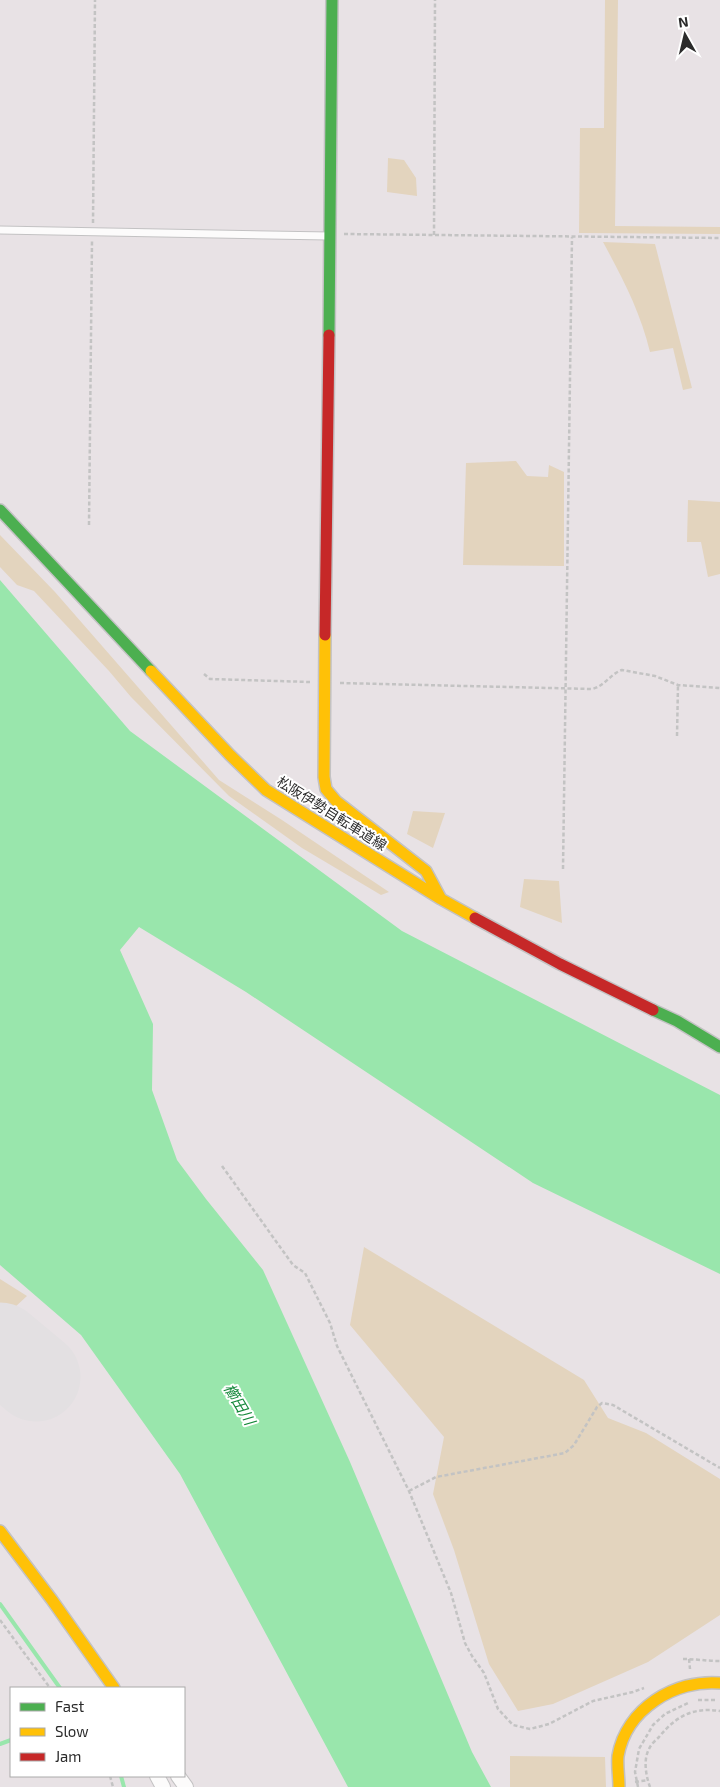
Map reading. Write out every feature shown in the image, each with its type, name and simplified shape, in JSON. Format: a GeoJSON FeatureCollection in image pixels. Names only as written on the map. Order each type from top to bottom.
{"type":"FeatureCollection","features":[{"type":"Feature","properties":{"kind":"street"},"geometry":{"type":"LineString","coordinates":[[332,0],[323,683],[324,777],[326,789],[336,802],[426,871],[441,899]]}},
{"type":"Feature","properties":{"kind":"street","name":"松阪伊勢自転車道線"},"geometry":{"type":"LineString","coordinates":[[0,510],[266,790],[441,899],[560,964],[677,1021],[720,1047]]}},
{"type":"Feature","properties":{"kind":"street"},"geometry":{"type":"LineString","coordinates":[[0,1531],[52,1600],[113,1687]]}},
{"type":"Feature","properties":{"kind":"street"},"geometry":{"type":"LineString","coordinates":[[619,1787],[619,1754],[628,1730],[640,1713],[657,1699],[695,1682],[720,1683]]}},
{"type":"Feature","properties":{"kind":"lane"},"geometry":{"type":"LineString","coordinates":[[0,230],[329,236]]}},
{"type":"Feature","properties":{"kind":"path"},"geometry":{"type":"LineString","coordinates":[[89,525],[96,0]]}},
{"type":"Feature","properties":{"kind":"path"},"geometry":{"type":"LineString","coordinates":[[434,235],[436,0]]}},
{"type":"Feature","properties":{"kind":"path"},"geometry":{"type":"LineString","coordinates":[[329,236],[340,234],[720,238]]}},
{"type":"Feature","properties":{"kind":"path"},"geometry":{"type":"LineString","coordinates":[[563,869],[572,237]]}},
{"type":"Feature","properties":{"kind":"path"},"geometry":{"type":"LineString","coordinates":[[204,674],[210,679],[592,689],[598,688],[622,670],[655,676],[678,684],[720,688]]}},
{"type":"Feature","properties":{"kind":"path"},"geometry":{"type":"LineString","coordinates":[[677,736],[678,684]]}},
{"type":"Feature","properties":{"kind":"path"},"geometry":{"type":"LineString","coordinates":[[222,1166],[293,1265],[305,1273],[330,1323],[337,1346],[409,1491],[451,1593],[465,1643],[484,1673],[498,1709],[513,1725],[530,1728],[548,1724],[592,1700],[633,1692],[650,1685]]}},
{"type":"Feature","properties":{"kind":"path"},"geometry":{"type":"LineString","coordinates":[[409,1491],[436,1477],[565,1453],[574,1444],[597,1407],[602,1403],[613,1404],[720,1468]]}},
{"type":"Feature","properties":{"kind":"path"},"geometry":{"type":"LineString","coordinates":[[0,1620],[49,1687]]}},
{"type":"Feature","properties":{"kind":"path"},"geometry":{"type":"LineString","coordinates":[[683,1659],[708,1662],[720,1661]]}},
{"type":"Feature","properties":{"kind":"path"},"geometry":{"type":"LineString","coordinates":[[638,1787],[635,1772],[639,1749],[653,1725],[665,1714],[693,1700],[720,1700]]}},
{"type":"Feature","properties":{"kind":"path"},"geometry":{"type":"LineString","coordinates":[[650,1787],[646,1764],[649,1749],[666,1728],[682,1715],[711,1709],[720,1711]]}},
{"type":"Feature","properties":{"kind":"shaded area"},"geometry":{"type":"Polygon","coordinates":[[[605,0],[618,0],[615,226],[720,227],[720,234],[579,233],[580,128],[604,128],[605,0]]]}},
{"type":"Feature","properties":{"kind":"shaded area"},"geometry":{"type":"Polygon","coordinates":[[[388,158],[404,160],[416,178],[417,196],[387,192],[388,158]]]}},
{"type":"Feature","properties":{"kind":"shaded area"},"geometry":{"type":"Polygon","coordinates":[[[603,242],[655,244],[692,388],[683,390],[673,348],[650,352],[636,309],[603,242]]]}},
{"type":"Feature","properties":{"kind":"shaded area"},"geometry":{"type":"Polygon","coordinates":[[[516,461],[527,476],[548,477],[549,465],[564,472],[564,566],[463,565],[466,463],[516,461]]]}},
{"type":"Feature","properties":{"kind":"shaded area"},"geometry":{"type":"Polygon","coordinates":[[[688,500],[720,502],[720,574],[708,577],[701,542],[687,542],[688,500]]]}},
{"type":"Feature","properties":{"kind":"shaded area"},"geometry":{"type":"Polygon","coordinates":[[[0,535],[55,592],[219,780],[389,892],[381,895],[302,848],[229,796],[131,697],[34,591],[17,585],[0,567],[0,535]]]}},
{"type":"Feature","properties":{"kind":"shaded area"},"geometry":{"type":"Polygon","coordinates":[[[413,811],[445,813],[433,848],[407,834],[413,811]]]}},
{"type":"Feature","properties":{"kind":"shaded area"},"geometry":{"type":"Polygon","coordinates":[[[524,879],[559,881],[562,923],[520,907],[524,879]]]}},
{"type":"Feature","properties":{"kind":"shaded area"},"geometry":{"type":"Polygon","coordinates":[[[364,1247],[584,1380],[608,1418],[646,1433],[720,1479],[720,1615],[648,1662],[553,1704],[518,1711],[489,1664],[454,1550],[433,1494],[444,1437],[350,1325],[364,1247]]]}},
{"type":"Feature","properties":{"kind":"shaded area"},"geometry":{"type":"Polygon","coordinates":[[[0,1279],[27,1296],[0,1321],[0,1279]]]}},
{"type":"Feature","properties":{"kind":"shaded area"},"geometry":{"type":"Polygon","coordinates":[[[510,1756],[605,1757],[606,1787],[510,1787],[510,1756]]]}},
{"type":"Feature","properties":{"kind":"water","name":"櫛田川"},"geometry":{"type":"Polygon","coordinates":[[[0,580],[130,731],[402,931],[720,1095],[720,1274],[533,1183],[246,992],[139,927],[120,950],[153,1024],[152,1090],[177,1160],[263,1270],[350,1462],[472,1752],[491,1787],[348,1787],[180,1474],[81,1335],[0,1265],[0,580]]]}},
{"type":"Feature","properties":{"kind":"waterway"},"geometry":{"type":"LineString","coordinates":[[0,1604],[59,1687]]}},
{"type":"Feature","properties":{"kind":"waterway"},"geometry":{"type":"LineString","coordinates":[[0,1744],[10,1740]]}},
{"type":"Feature","properties":{"kind":"waterway"},"geometry":{"type":"LineString","coordinates":[[121,1777],[124,1787]]}},
{"type":"Feature","properties":{"kind":"runway"},"geometry":{"type":"LineString","coordinates":[[0,1347],[36,1377]]}},
{"type":"Feature","properties":{"kind":"traffic: fast"},"geometry":{"type":"LineString","coordinates":[[329,335],[332,0]]}},
{"type":"Feature","properties":{"kind":"traffic: fast"},"geometry":{"type":"LineString","coordinates":[[0,510],[151,671]]}},
{"type":"Feature","properties":{"kind":"traffic: fast"},"geometry":{"type":"LineString","coordinates":[[653,1010],[677,1021],[720,1047]]}},
{"type":"Feature","properties":{"kind":"traffic: slow"},"geometry":{"type":"LineString","coordinates":[[325,635],[324,777],[326,789],[336,801],[426,871],[441,899]]}},
{"type":"Feature","properties":{"kind":"traffic: slow"},"geometry":{"type":"LineString","coordinates":[[151,671],[230,755],[266,790],[441,899],[475,918]]}},
{"type":"Feature","properties":{"kind":"traffic: slow"},"geometry":{"type":"LineString","coordinates":[[0,1531],[52,1600],[113,1687]]}},
{"type":"Feature","properties":{"kind":"traffic: slow"},"geometry":{"type":"LineString","coordinates":[[619,1787],[618,1756],[623,1739],[631,1724],[642,1711],[655,1700],[686,1686],[720,1683]]}},
{"type":"Feature","properties":{"kind":"traffic: jam"},"geometry":{"type":"LineString","coordinates":[[325,635],[329,335]]}},
{"type":"Feature","properties":{"kind":"traffic: jam"},"geometry":{"type":"LineString","coordinates":[[475,918],[560,964],[653,1010]]}}]}
